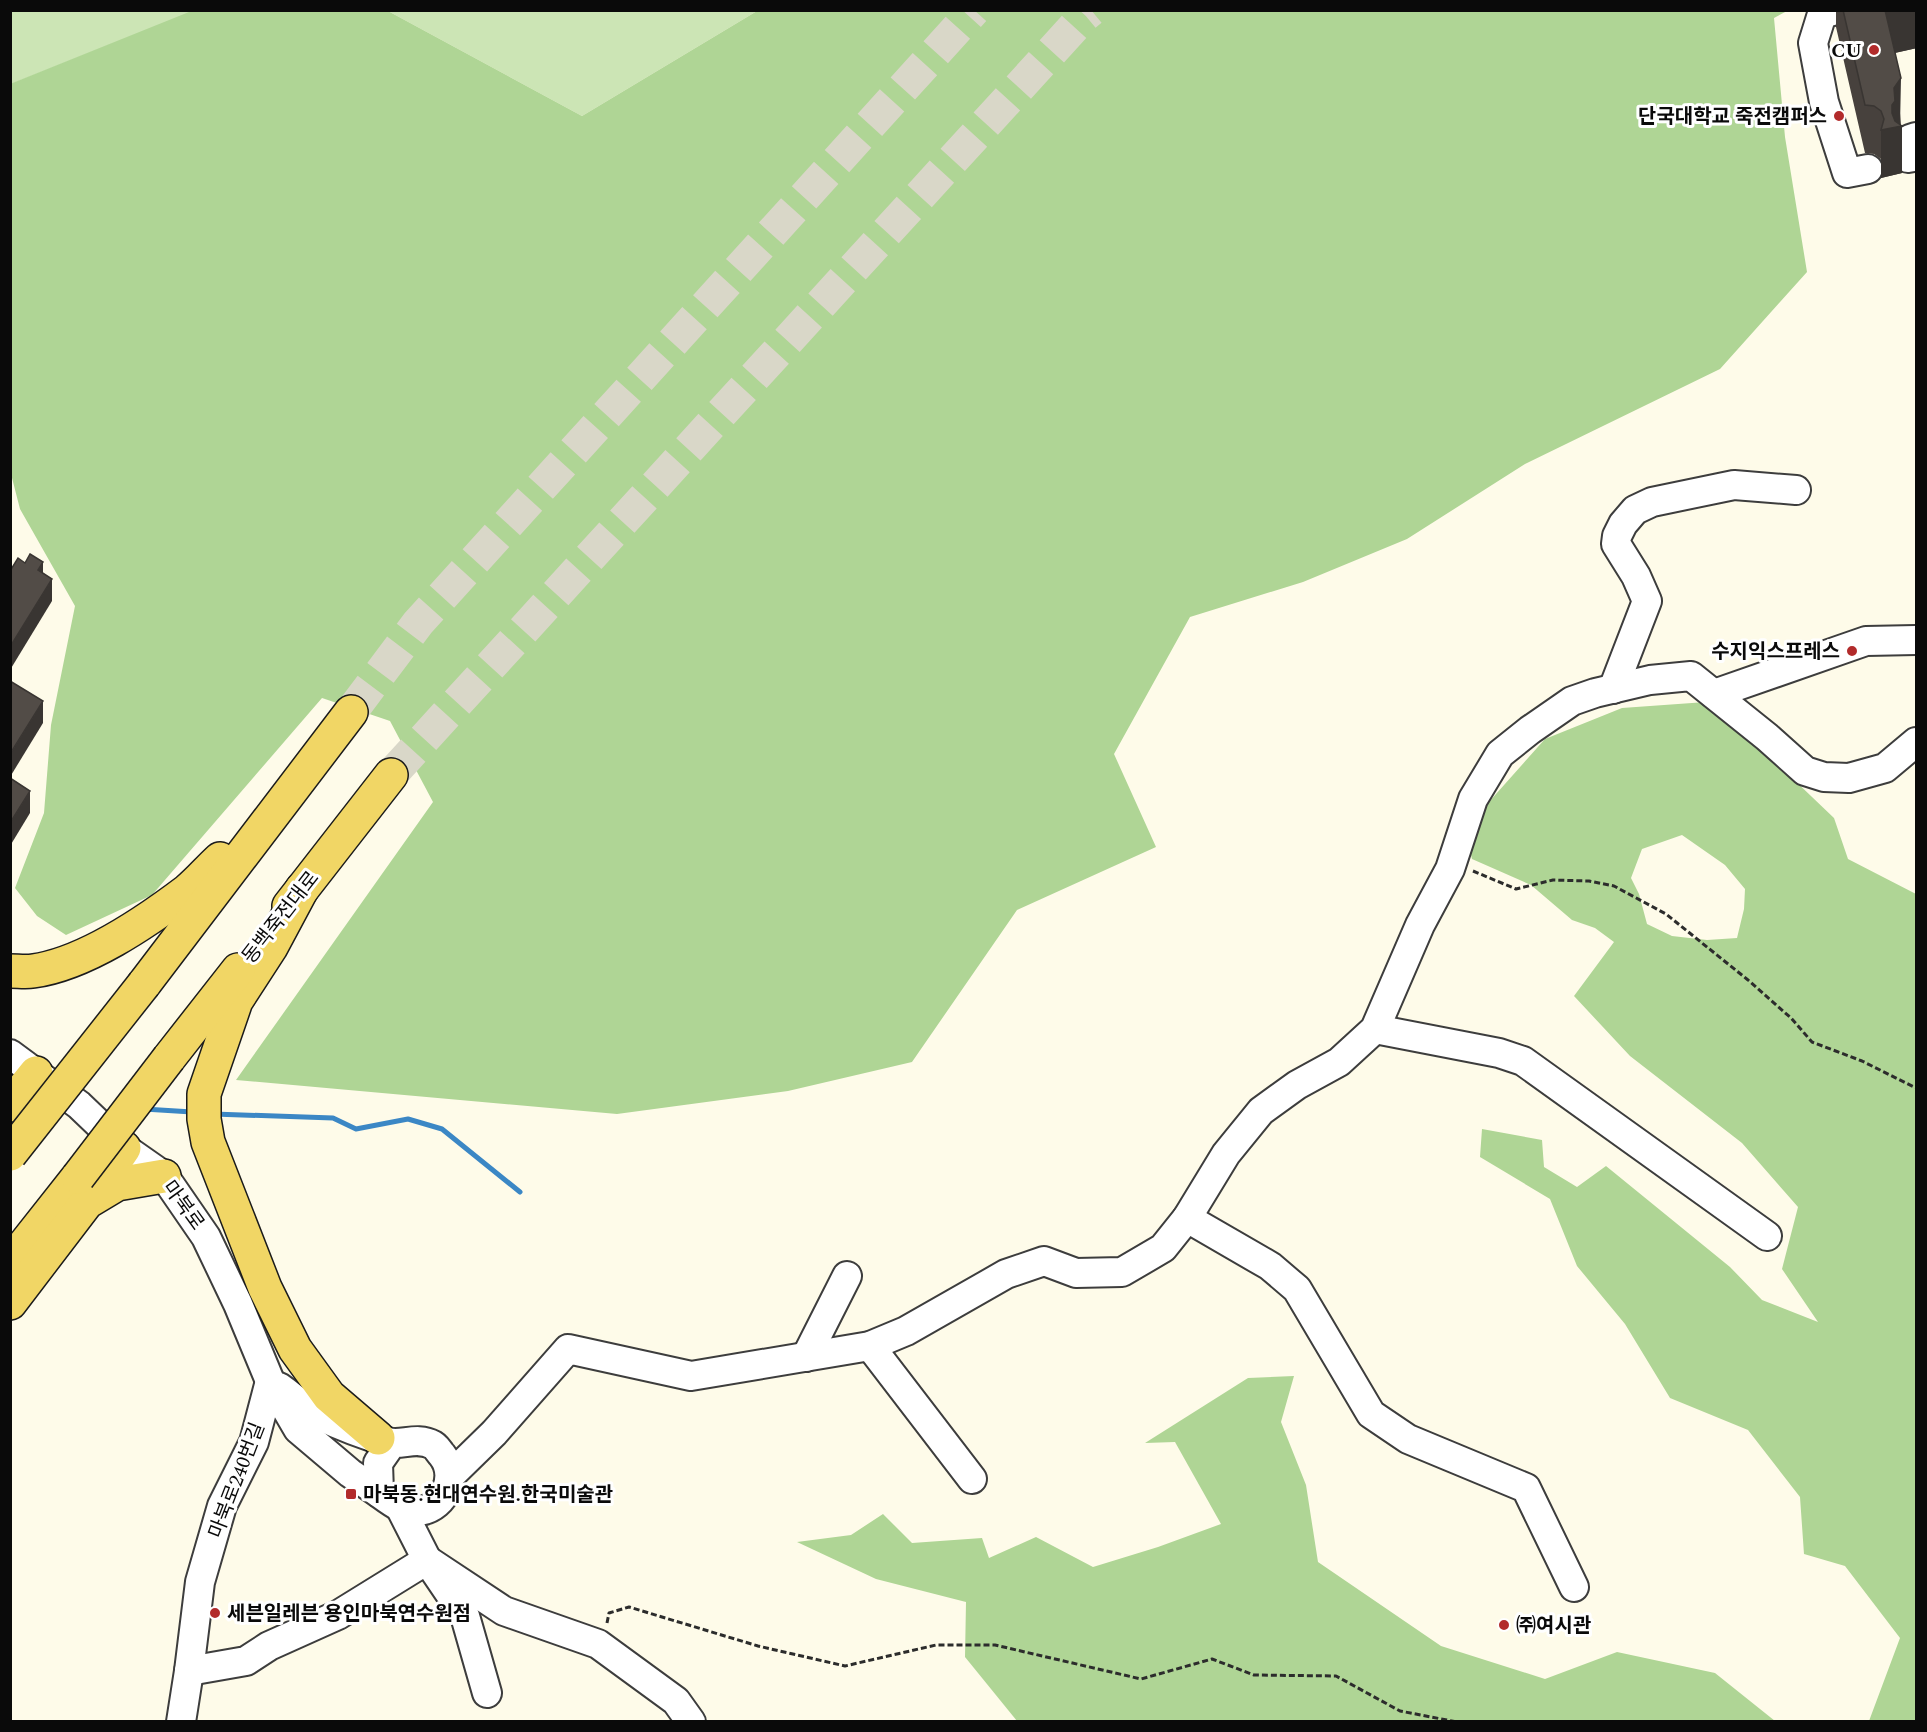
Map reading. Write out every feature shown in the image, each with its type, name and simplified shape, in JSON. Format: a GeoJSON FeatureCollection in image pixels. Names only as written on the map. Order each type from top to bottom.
{"type":"FeatureCollection","features":[{"type":"Feature","properties":{"kind":"main road"},"geometry":{"type":"LineString","coordinates":[[10,1154],[286,800],[351,712]]}},
{"type":"Feature","properties":{"kind":"main road","name":"동백죽전대로"},"geometry":{"type":"LineString","coordinates":[[82,1189],[169,1058],[391,775]]}},
{"type":"Feature","properties":{"kind":"main road"},"geometry":{"type":"LineString","coordinates":[[10,971],[33,971],[68,962],[139,925],[188,889],[238,841],[286,800]]}},
{"type":"Feature","properties":{"kind":"main road"},"geometry":{"type":"LineString","coordinates":[[302,889],[271,947],[236,1001],[204,1094],[207,1142],[266,1288],[295,1349],[329,1396],[385,1441]]}},
{"type":"Feature","properties":{"kind":"main road"},"geometry":{"type":"LineString","coordinates":[[10,1105],[23,1063]]}},
{"type":"Feature","properties":{"kind":"main road"},"geometry":{"type":"LineString","coordinates":[[10,1263],[123,1148]]}},
{"type":"Feature","properties":{"kind":"main road"},"geometry":{"type":"LineString","coordinates":[[10,1303],[82,1189],[164,1176]]}},
{"type":"Feature","properties":{"kind":"street"},"geometry":{"type":"LineString","coordinates":[[1836,10],[1822,14],[1813,43],[1824,102],[1847,173],[1868,169]]}},
{"type":"Feature","properties":{"kind":"street"},"geometry":{"type":"LineString","coordinates":[[1613,689],[1647,601],[1636,576],[1616,544],[1623,524],[1635,510],[1652,502],[1734,485],[1796,490]]}},
{"type":"Feature","properties":{"kind":"street"},"geometry":{"type":"LineString","coordinates":[[1714,694],[1866,641],[1917,640]]}},
{"type":"Feature","properties":{"kind":"street"},"geometry":{"type":"LineString","coordinates":[[389,1500],[418,1511],[435,1506],[447,1490],[451,1474],[494,1433],[568,1349],[691,1376],[806,1357],[870,1346],[906,1331],[1006,1274],[1044,1261],[1076,1273],[1122,1272],[1163,1248],[1187,1218],[1226,1154],[1261,1111],[1297,1085],[1340,1062],[1375,1029],[1420,925],[1452,862],[1473,799],[1500,754],[1572,701],[1650,680],[1691,676],[1767,737],[1804,771],[1824,777],[1849,778],[1885,768],[1917,742]]}},
{"type":"Feature","properties":{"kind":"street"},"geometry":{"type":"LineString","coordinates":[[1375,1029],[1500,1053],[1523,1061],[1767,1236]]}},
{"type":"Feature","properties":{"kind":"street","name":"마북로"},"geometry":{"type":"LineString","coordinates":[[23,1063],[79,1105],[123,1148],[164,1176],[206,1237],[238,1304],[270,1381],[298,1429],[350,1473],[389,1500]]}},
{"type":"Feature","properties":{"kind":"street"},"geometry":{"type":"LineString","coordinates":[[1187,1218],[1270,1266],[1297,1288],[1371,1414],[1408,1438],[1526,1488],[1574,1587]]}},
{"type":"Feature","properties":{"kind":"street"},"geometry":{"type":"LineString","coordinates":[[806,1357],[847,1276]]}},
{"type":"Feature","properties":{"kind":"street"},"geometry":{"type":"LineString","coordinates":[[870,1346],[972,1479]]}},
{"type":"Feature","properties":{"kind":"street"},"geometry":{"type":"LineString","coordinates":[[270,1381],[319,1416],[385,1441],[413,1440],[434,1445],[445,1459],[451,1474]]}},
{"type":"Feature","properties":{"kind":"street","name":"마북로240번길"},"geometry":{"type":"LineString","coordinates":[[181,1722],[200,1582],[222,1506],[254,1442],[270,1381]]}},
{"type":"Feature","properties":{"kind":"street"},"geometry":{"type":"LineString","coordinates":[[385,1441],[378,1463],[389,1500],[465,1616],[487,1693]]}},
{"type":"Feature","properties":{"kind":"street"},"geometry":{"type":"LineString","coordinates":[[189,1671],[246,1661],[270,1646],[338,1615],[427,1560]]}},
{"type":"Feature","properties":{"kind":"street"},"geometry":{"type":"LineString","coordinates":[[427,1560],[504,1611],[598,1644],[675,1701],[691,1722]]}},
{"type":"Feature","properties":{"kind":"path"},"geometry":{"type":"LineString","coordinates":[[1452,862],[1516,889],[1553,880],[1589,881],[1614,886],[1666,914],[1748,980],[1791,1018],[1812,1042],[1862,1061],[1917,1088]]}},
{"type":"Feature","properties":{"kind":"path"},"geometry":{"type":"LineString","coordinates":[[602,1647],[609,1614],[629,1606],[758,1646],[845,1666],[936,1645],[995,1646],[1141,1679],[1212,1659],[1254,1676],[1336,1676],[1400,1712],[1457,1722]]}},
{"type":"Feature","properties":{"kind":"green space"},"geometry":{"type":"Polygon","coordinates":[[[194,10],[388,11],[582,116],[757,11],[1787,11],[1774,18],[1785,137],[1807,272],[1720,369],[1525,464],[1407,539],[1303,582],[1190,617],[1114,754],[1156,847],[1017,910],[912,1062],[788,1091],[617,1114],[236,1080],[433,802],[390,721],[322,698],[152,895],[66,935],[37,916],[15,888],[44,813],[51,725],[75,606],[20,509],[11,474],[10,84],[194,10]]]}},
{"type":"Feature","properties":{"kind":"green space"},"geometry":{"type":"Polygon","coordinates":[[[11,11],[194,11],[11,84],[11,11]]]}},
{"type":"Feature","properties":{"kind":"green space"},"geometry":{"type":"Polygon","coordinates":[[[388,11],[757,11],[582,116],[388,11]]]}},
{"type":"Feature","properties":{"kind":"green space"},"geometry":{"type":"Polygon","coordinates":[[[1706,702],[1742,730],[1834,818],[1848,859],[1916,894],[1916,1721],[1869,1721],[1900,1638],[1845,1566],[1804,1554],[1800,1497],[1748,1430],[1670,1398],[1625,1324],[1577,1266],[1550,1199],[1480,1157],[1482,1129],[1542,1140],[1544,1167],[1577,1187],[1606,1166],[1730,1267],[1762,1300],[1818,1322],[1782,1269],[1798,1207],[1742,1143],[1630,1056],[1574,996],[1614,942],[1595,928],[1572,920],[1531,885],[1472,859],[1468,843],[1480,812],[1545,739],[1622,708],[1706,702]],[[1682,835],[1642,849],[1631,878],[1639,894],[1647,924],[1672,936],[1707,940],[1737,938],[1744,909],[1745,889],[1725,865],[1682,835]]]}},
{"type":"Feature","properties":{"kind":"green space"},"geometry":{"type":"Polygon","coordinates":[[[1294,1376],[1281,1422],[1306,1485],[1318,1562],[1441,1646],[1545,1679],[1617,1652],[1715,1673],[1775,1721],[1017,1721],[965,1657],[966,1602],[876,1579],[797,1542],[851,1535],[883,1514],[912,1543],[982,1538],[989,1558],[1036,1537],[1093,1567],[1158,1547],[1221,1524],[1175,1442],[1145,1443],[1248,1378],[1294,1376]]]}},
{"type":"Feature","properties":{"kind":"building"},"geometry":{"type":"Polygon","coordinates":[[[1843,10],[1885,10],[1901,78],[1894,88],[1895,101],[1892,105],[1892,113],[1895,121],[1902,126],[1881,130],[1884,119],[1881,111],[1874,106],[1865,105],[1843,10]]]}},
{"type":"Feature","properties":{"kind":"building"},"geometry":{"type":"Polygon","coordinates":[[[30,554],[43,562],[38,570],[52,579],[10,647],[10,571],[18,558],[25,563],[30,554]]]}},
{"type":"Feature","properties":{"kind":"building"},"geometry":{"type":"Polygon","coordinates":[[[10,681],[43,701],[10,754],[10,681]]]}},
{"type":"Feature","properties":{"kind":"building"},"geometry":{"type":"Polygon","coordinates":[[[10,778],[30,791],[10,823],[10,778]]]}},
{"type":"Feature","properties":{"kind":"waterway"},"geometry":{"type":"LineString","coordinates":[[144,1109],[192,1112]]}},
{"type":"Feature","properties":{"kind":"waterway"},"geometry":{"type":"LineString","coordinates":[[213,1114],[333,1118],[356,1129],[408,1119],[442,1129],[520,1192]]}},
{"type":"Feature","properties":{"kind":"tunnel"},"geometry":{"type":"LineString","coordinates":[[351,712],[418,623],[974,10]]}},
{"type":"Feature","properties":{"kind":"tunnel"},"geometry":{"type":"LineString","coordinates":[[391,775],[1091,10]]}},
{"type":"Feature","properties":{"kind":"place","name":"CU"},"geometry":{"type":"Point","coordinates":[1874,50]}},
{"type":"Feature","properties":{"kind":"place","name":"단국대학교 죽전캠퍼스"},"geometry":{"type":"Point","coordinates":[1839,116]}},
{"type":"Feature","properties":{"kind":"place","name":"수지익스프레스"},"geometry":{"type":"Point","coordinates":[1852,651]}},
{"type":"Feature","properties":{"kind":"place","name":"마북동.현대연수원.한국미술관"},"geometry":{"type":"Point","coordinates":[351,1494]}},
{"type":"Feature","properties":{"kind":"place","name":"세븐일레븐 용인마북연수원점"},"geometry":{"type":"Point","coordinates":[215,1613]}},
{"type":"Feature","properties":{"kind":"place","name":"㈜여시관"},"geometry":{"type":"Point","coordinates":[1504,1625]}}]}
